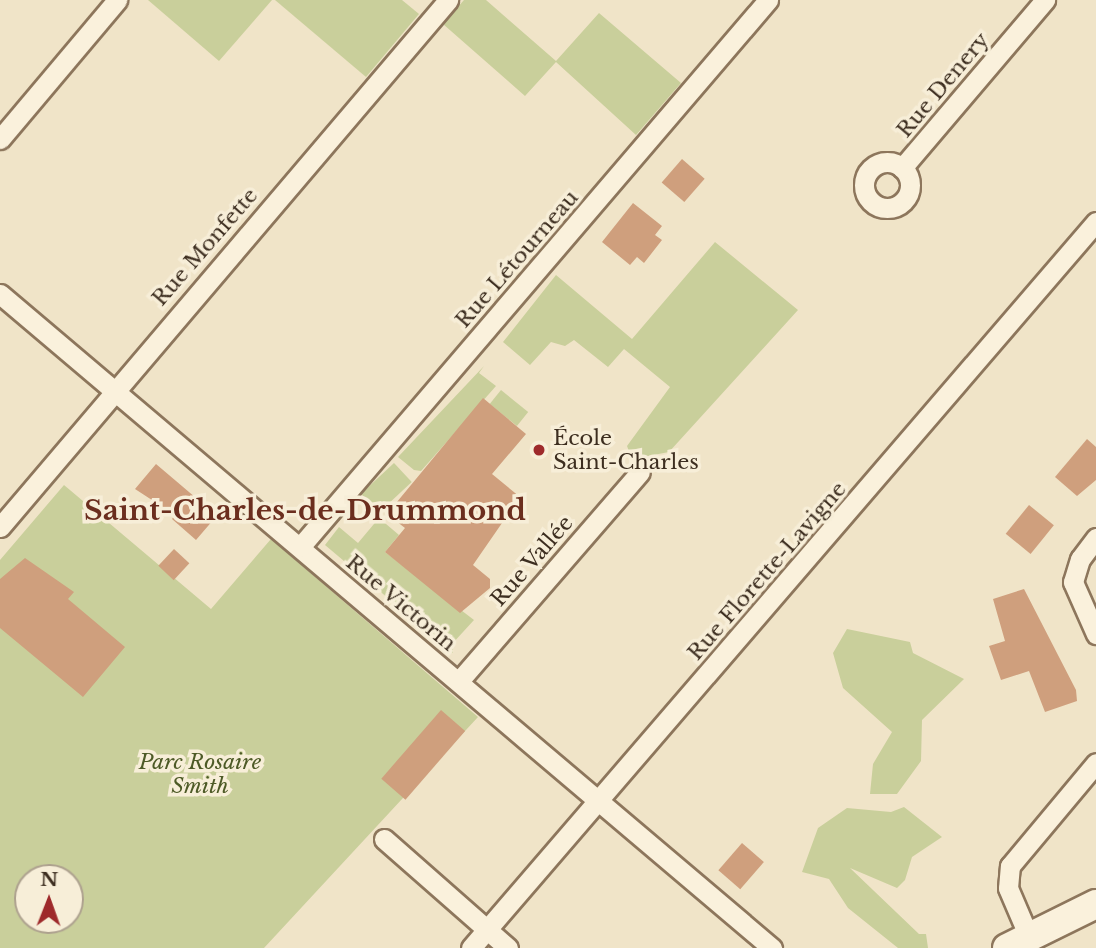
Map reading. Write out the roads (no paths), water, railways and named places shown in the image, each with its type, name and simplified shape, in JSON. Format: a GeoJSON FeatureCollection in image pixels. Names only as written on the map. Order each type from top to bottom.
{"type":"FeatureCollection","features":[{"type":"Feature","properties":{"kind":"street"},"geometry":{"type":"LineString","coordinates":[[0,139],[117,0]]}},
{"type":"Feature","properties":{"kind":"street","name":"Rue Monfette"},"geometry":{"type":"LineString","coordinates":[[0,527],[112,390],[447,0]]}},
{"type":"Feature","properties":{"kind":"street","name":"Rue Létourneau"},"geometry":{"type":"LineString","coordinates":[[300,547],[768,0]]}},
{"type":"Feature","properties":{"kind":"street","name":"Rue Denery"},"geometry":{"type":"LineString","coordinates":[[902,168],[1045,0]]}},
{"type":"Feature","properties":{"kind":"street","name":"Rue Florette-Lavigne"},"geometry":{"type":"LineString","coordinates":[[471,948],[1096,222]]}},
{"type":"Feature","properties":{"kind":"street","name":"Rue Victorin"},"geometry":{"type":"LineString","coordinates":[[0,294],[601,800],[772,948]]}},
{"type":"Feature","properties":{"kind":"street","name":"Rue Vallée"},"geometry":{"type":"LineString","coordinates":[[458,681],[640,472]]}},
{"type":"Feature","properties":{"kind":"street"},"geometry":{"type":"LineString","coordinates":[[1096,538],[1080,559],[1073,582],[1096,634]]}},
{"type":"Feature","properties":{"kind":"street"},"geometry":{"type":"LineString","coordinates":[[1096,763],[1010,866],[1008,888],[1018,942],[1096,904]]}},
{"type":"Feature","properties":{"kind":"street"},"geometry":{"type":"LineString","coordinates":[[384,839],[508,948]]}},
{"type":"Feature","properties":{"kind":"place","name":"École Saint-Charles"},"geometry":{"type":"Point","coordinates":[539,450]}},
{"type":"Feature","properties":{"kind":"district","name":"Saint-Charles-de-Drummond"},"geometry":{"type":"Point","coordinates":[305,511]}},
{"type":"Feature","properties":{"kind":"park label","name":"Parc Rosaire Smith"},"geometry":{"type":"Point","coordinates":[200,774]}}]}
